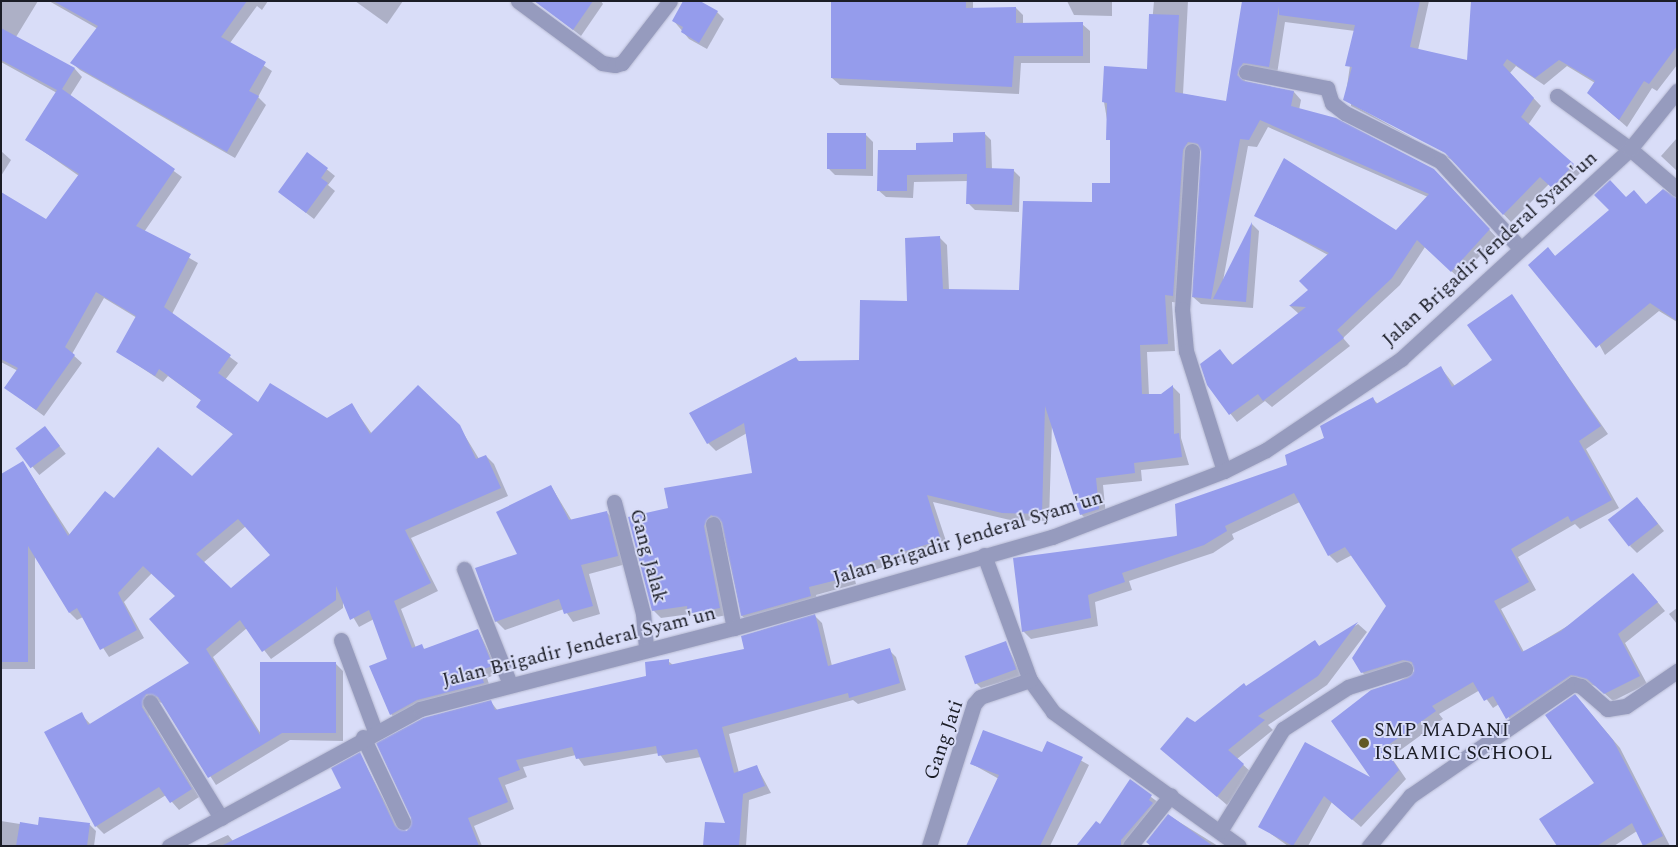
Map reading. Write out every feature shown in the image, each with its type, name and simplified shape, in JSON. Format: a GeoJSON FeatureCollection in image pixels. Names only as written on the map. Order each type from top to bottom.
{"type":"FeatureCollection","features":[{"type":"Feature","properties":{"kind":"street"},"geometry":{"type":"LineString","coordinates":[[518,1],[602,63],[615,65],[622,63],[670,1]]}},
{"type":"Feature","properties":{"kind":"street"},"geometry":{"type":"LineString","coordinates":[[1246,72],[1327,88],[1332,103],[1346,113],[1440,161],[1519,247]]}},
{"type":"Feature","properties":{"kind":"street","name":"Jalan Brigadir Jenderal Syam'un"},"geometry":{"type":"LineString","coordinates":[[169,846],[369,734],[420,709],[510,684],[734,628],[1052,537],[1224,471],[1266,450],[1401,359],[1519,247],[1630,149],[1677,91]]}},
{"type":"Feature","properties":{"kind":"street"},"geometry":{"type":"LineString","coordinates":[[1557,96],[1630,149],[1677,189]]}},
{"type":"Feature","properties":{"kind":"street"},"geometry":{"type":"LineString","coordinates":[[1192,152],[1182,309],[1186,351],[1224,471]]}},
{"type":"Feature","properties":{"kind":"street","name":"Gang Jalak"},"geometry":{"type":"LineString","coordinates":[[614,502],[642,605],[646,650]]}},
{"type":"Feature","properties":{"kind":"street"},"geometry":{"type":"LineString","coordinates":[[713,524],[734,628]]}},
{"type":"Feature","properties":{"kind":"street"},"geometry":{"type":"LineString","coordinates":[[984,555],[1030,680],[1053,712],[1171,795],[1239,846]]}},
{"type":"Feature","properties":{"kind":"street"},"geometry":{"type":"LineString","coordinates":[[464,569],[510,684]]}},
{"type":"Feature","properties":{"kind":"street"},"geometry":{"type":"LineString","coordinates":[[341,640],[369,734],[403,822]]}},
{"type":"Feature","properties":{"kind":"street"},"geometry":{"type":"LineString","coordinates":[[1220,831],[1283,729],[1348,687],[1405,669]]}},
{"type":"Feature","properties":{"kind":"street"},"geometry":{"type":"LineString","coordinates":[[1370,846],[1410,796],[1573,684],[1581,686],[1607,709],[1626,706],[1677,671]]}},
{"type":"Feature","properties":{"kind":"street","name":"Gang Jati"},"geometry":{"type":"LineString","coordinates":[[929,846],[974,704],[980,697],[1030,680]]}},
{"type":"Feature","properties":{"kind":"street"},"geometry":{"type":"LineString","coordinates":[[150,702],[222,818]]}},
{"type":"Feature","properties":{"kind":"street"},"geometry":{"type":"LineString","coordinates":[[1130,846],[1171,795]]}},
{"type":"Feature","properties":{"kind":"building"},"geometry":{"type":"Polygon","coordinates":[[[53,1],[247,1],[221,37],[266,62],[249,91],[259,96],[227,152],[70,63],[98,26],[53,1]]]}},
{"type":"Feature","properties":{"kind":"building"},"geometry":{"type":"Polygon","coordinates":[[[534,1],[593,1],[573,30],[534,1]]]}},
{"type":"Feature","properties":{"kind":"building"},"geometry":{"type":"Polygon","coordinates":[[[683,1],[700,1],[718,11],[699,43],[681,32],[683,27],[672,21],[683,1]]]}},
{"type":"Feature","properties":{"kind":"building"},"geometry":{"type":"Polygon","coordinates":[[[831,1],[966,1],[966,8],[1016,7],[1016,23],[1083,22],[1083,56],[1014,56],[1012,87],[831,78],[831,1]]]}},
{"type":"Feature","properties":{"kind":"building"},"geometry":{"type":"Polygon","coordinates":[[[1242,1],[1420,1],[1410,47],[1467,60],[1471,1],[1677,1],[1677,46],[1649,84],[1644,81],[1619,120],[1587,93],[1595,81],[1559,60],[1535,78],[1507,59],[1503,65],[1534,98],[1521,117],[1574,164],[1552,188],[1540,177],[1503,215],[1445,153],[1343,100],[1352,67],[1345,66],[1355,25],[1279,15],[1279,6],[1269,67],[1243,63],[1237,75],[1244,81],[1294,91],[1291,106],[1336,118],[1434,169],[1490,229],[1451,272],[1417,240],[1392,278],[1337,330],[1344,338],[1263,401],[1258,394],[1229,415],[1207,385],[1200,364],[1220,349],[1232,365],[1306,307],[1289,306],[1308,290],[1299,281],[1329,253],[1254,216],[1284,158],[1396,230],[1429,194],[1260,120],[1249,140],[1240,139],[1211,299],[1192,297],[1201,152],[1198,144],[1188,142],[1183,150],[1173,296],[1165,295],[1168,344],[1140,345],[1142,394],[1161,394],[1173,385],[1174,434],[1179,433],[1182,457],[1134,463],[1135,473],[1096,478],[1099,509],[1080,515],[1045,406],[1042,514],[1002,513],[927,495],[941,540],[847,569],[849,577],[809,587],[811,596],[741,616],[722,522],[711,515],[704,526],[720,608],[688,614],[687,606],[652,611],[628,517],[668,508],[664,488],[752,473],[744,423],[707,444],[689,413],[796,357],[798,361],[859,360],[860,300],[907,301],[905,238],[940,236],[943,289],[1019,290],[1023,201],[1092,202],[1092,183],[1110,183],[1110,140],[1106,140],[1107,103],[1102,102],[1104,66],[1147,69],[1149,14],[1179,15],[1175,92],[1226,101],[1242,1]]]}},
{"type":"Feature","properties":{"kind":"building"},"geometry":{"type":"Polygon","coordinates":[[[1,28],[75,68],[62,89],[175,169],[136,226],[191,254],[164,307],[231,355],[218,373],[258,402],[270,383],[327,418],[352,403],[370,434],[418,385],[460,425],[476,459],[486,455],[501,488],[405,530],[431,583],[394,601],[412,648],[422,644],[424,649],[478,629],[493,666],[480,670],[484,683],[417,700],[390,715],[369,666],[387,659],[369,610],[350,620],[336,586],[336,600],[262,652],[240,620],[206,649],[260,735],[260,662],[336,662],[336,733],[282,733],[208,778],[158,697],[146,694],[142,707],[192,789],[170,803],[159,787],[95,827],[44,732],[82,712],[88,725],[189,663],[149,619],[175,596],[143,566],[118,593],[137,630],[100,650],[77,608],[69,613],[28,546],[28,662],[1,662],[1,474],[23,461],[68,536],[105,491],[114,498],[158,447],[192,476],[233,434],[196,407],[201,400],[159,369],[155,376],[116,352],[136,316],[96,292],[65,347],[75,355],[36,410],[4,388],[18,368],[1,359],[1,192],[46,219],[79,174],[25,140],[57,90],[1,60],[1,28]],[[238,519],[196,554],[231,588],[270,555],[238,519]]]}},
{"type":"Feature","properties":{"kind":"building"},"geometry":{"type":"Polygon","coordinates":[[[985,132],[986,168],[1014,169],[1012,205],[966,204],[967,174],[907,175],[907,191],[877,191],[878,150],[916,150],[916,143],[953,142],[953,133],[985,132]]]}},
{"type":"Feature","properties":{"kind":"building"},"geometry":{"type":"Polygon","coordinates":[[[827,133],[866,133],[866,169],[827,169],[827,133]]]}},
{"type":"Feature","properties":{"kind":"building"},"geometry":{"type":"Polygon","coordinates":[[[307,152],[328,168],[321,178],[328,183],[306,213],[278,192],[307,152]]]}},
{"type":"Feature","properties":{"kind":"building"},"geometry":{"type":"Polygon","coordinates":[[[1610,180],[1626,197],[1634,190],[1646,204],[1663,189],[1677,198],[1677,321],[1650,303],[1596,348],[1528,265],[1548,247],[1555,256],[1609,210],[1594,195],[1610,180]]]}},
{"type":"Feature","properties":{"kind":"building"},"geometry":{"type":"Polygon","coordinates":[[[1252,222],[1246,302],[1213,299],[1252,222]]]}},
{"type":"Feature","properties":{"kind":"building"},"geometry":{"type":"Polygon","coordinates":[[[1512,294],[1601,426],[1579,441],[1612,500],[1571,522],[1568,516],[1511,549],[1529,582],[1494,601],[1522,652],[1561,631],[1633,573],[1658,602],[1618,634],[1640,676],[1604,694],[1587,679],[1571,675],[1506,719],[1493,696],[1484,701],[1473,682],[1432,706],[1436,711],[1384,748],[1399,770],[1352,820],[1324,796],[1293,846],[1258,827],[1305,742],[1370,777],[1331,721],[1371,690],[1408,678],[1414,671],[1412,662],[1403,660],[1361,673],[1352,658],[1386,606],[1345,547],[1328,556],[1294,493],[1225,526],[1227,531],[1204,545],[1122,573],[1125,582],[1088,595],[1091,618],[1022,632],[1013,558],[1177,536],[1175,504],[1287,465],[1285,455],[1324,438],[1320,426],[1373,397],[1376,404],[1441,366],[1452,387],[1492,360],[1467,325],[1512,294]]]}},
{"type":"Feature","properties":{"kind":"building"},"geometry":{"type":"Polygon","coordinates":[[[45,426],[60,446],[30,468],[15,448],[45,426]]]}},
{"type":"Feature","properties":{"kind":"building"},"geometry":{"type":"Polygon","coordinates":[[[551,485],[569,520],[607,511],[618,556],[581,565],[593,606],[564,614],[559,599],[495,622],[475,568],[517,554],[496,512],[551,485]]]}},
{"type":"Feature","properties":{"kind":"building"},"geometry":{"type":"Polygon","coordinates":[[[1637,497],[1658,524],[1629,547],[1608,520],[1637,497]]]}},
{"type":"Feature","properties":{"kind":"building"},"geometry":{"type":"Polygon","coordinates":[[[815,614],[828,666],[890,648],[900,683],[849,698],[848,693],[722,727],[734,773],[757,765],[765,786],[743,794],[739,846],[703,846],[705,822],[725,823],[697,749],[658,756],[656,746],[576,759],[572,747],[516,760],[520,770],[498,778],[508,802],[468,818],[479,846],[221,846],[341,788],[331,768],[360,752],[395,826],[407,831],[411,818],[376,743],[423,718],[491,700],[495,710],[646,676],[645,662],[669,659],[669,665],[744,649],[741,636],[815,614]]]}},
{"type":"Feature","properties":{"kind":"building"},"geometry":{"type":"Polygon","coordinates":[[[1358,622],[1318,676],[1258,716],[1265,720],[1228,750],[1244,764],[1217,797],[1160,749],[1187,717],[1195,722],[1244,683],[1246,686],[1315,640],[1319,646],[1358,622]]]}},
{"type":"Feature","properties":{"kind":"building"},"geometry":{"type":"Polygon","coordinates":[[[1006,641],[1016,669],[975,684],[965,656],[1006,641]]]}},
{"type":"Feature","properties":{"kind":"building"},"geometry":{"type":"Polygon","coordinates":[[[1575,694],[1613,740],[1663,836],[1643,846],[1632,823],[1597,846],[1557,846],[1539,819],[1594,783],[1545,715],[1575,694]]]}},
{"type":"Feature","properties":{"kind":"building"},"geometry":{"type":"Polygon","coordinates":[[[983,730],[1042,752],[1047,741],[1083,757],[1040,846],[966,846],[999,775],[970,764],[983,730]]]}},
{"type":"Feature","properties":{"kind":"building"},"geometry":{"type":"Polygon","coordinates":[[[1130,779],[1152,795],[1149,800],[1153,803],[1121,840],[1121,846],[1076,846],[1096,821],[1100,824],[1130,779]]]}},
{"type":"Feature","properties":{"kind":"building"},"geometry":{"type":"Polygon","coordinates":[[[1168,814],[1213,846],[1151,846],[1146,842],[1168,814]]]}},
{"type":"Feature","properties":{"kind":"building"},"geometry":{"type":"Polygon","coordinates":[[[39,817],[90,823],[87,846],[16,846],[20,822],[38,825],[39,817]]]}},
{"type":"Feature","properties":{"kind":"place","name":"SMP MADANI ISLAMIC SCHOOL"},"geometry":{"type":"Point","coordinates":[1364,743]}}]}
